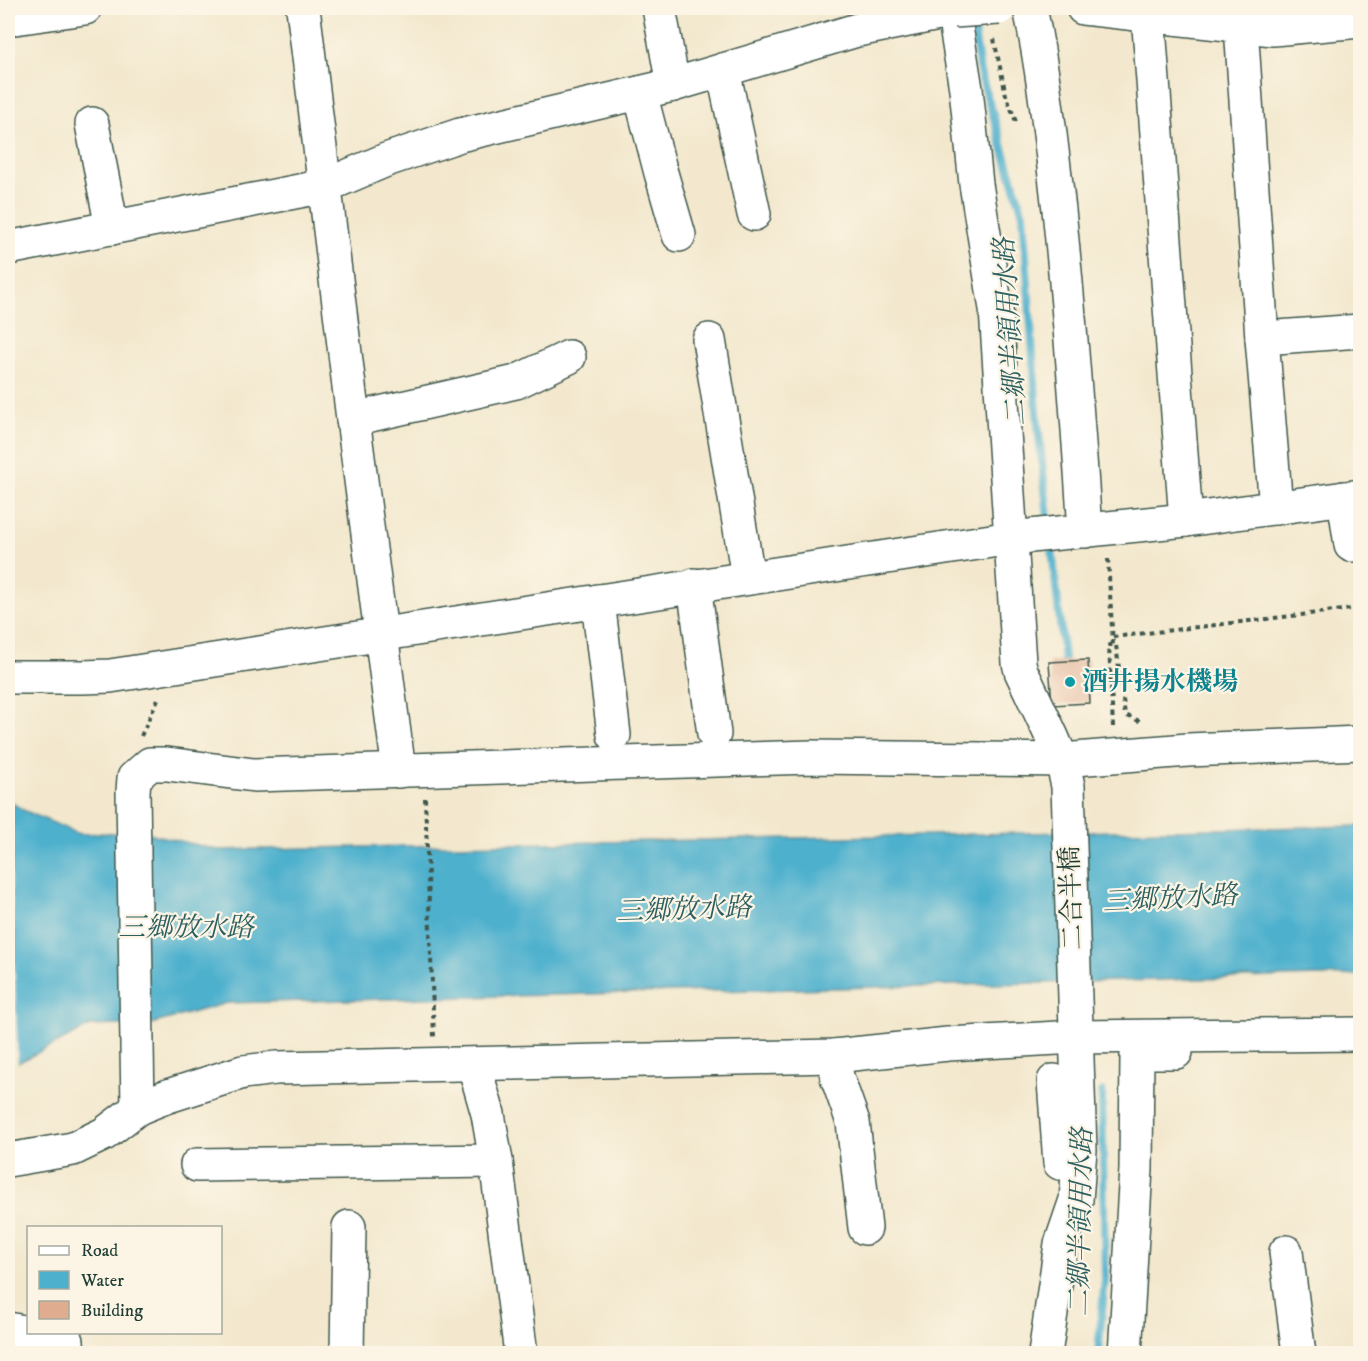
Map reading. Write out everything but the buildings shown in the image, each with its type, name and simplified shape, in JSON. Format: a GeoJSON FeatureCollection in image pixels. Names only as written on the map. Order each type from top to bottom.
{"type":"FeatureCollection","features":[{"type":"Feature","properties":{"kind":"street"},"geometry":{"type":"LineString","coordinates":[[8,19],[86,8]]}},
{"type":"Feature","properties":{"kind":"street"},"geometry":{"type":"LineString","coordinates":[[303,8],[399,771]]}},
{"type":"Feature","properties":{"kind":"street"},"geometry":{"type":"LineString","coordinates":[[659,8],[674,85]]}},
{"type":"Feature","properties":{"kind":"street"},"geometry":{"type":"LineString","coordinates":[[8,248],[326,186],[386,160],[460,135],[674,85],[857,30],[954,9],[999,8]]}},
{"type":"Feature","properties":{"kind":"street"},"geometry":{"type":"LineString","coordinates":[[1030,8],[1038,44],[1064,254],[1089,530]]}},
{"type":"Feature","properties":{"kind":"street"},"geometry":{"type":"LineString","coordinates":[[1083,8],[1273,29],[1360,21]]}},
{"type":"Feature","properties":{"kind":"street"},"geometry":{"type":"LineString","coordinates":[[954,9],[966,89],[976,184],[996,309],[1016,537],[1021,672],[1065,773]]}},
{"type":"Feature","properties":{"kind":"street"},"geometry":{"type":"LineString","coordinates":[[1148,14],[1186,520]]}},
{"type":"Feature","properties":{"kind":"street"},"geometry":{"type":"LineString","coordinates":[[1241,26],[1276,508]]}},
{"type":"Feature","properties":{"kind":"street"},"geometry":{"type":"LineString","coordinates":[[723,70],[754,214]]}},
{"type":"Feature","properties":{"kind":"street"},"geometry":{"type":"LineString","coordinates":[[640,93],[679,236]]}},
{"type":"Feature","properties":{"kind":"street"},"geometry":{"type":"LineString","coordinates":[[92,124],[112,228]]}},
{"type":"Feature","properties":{"kind":"street"},"geometry":{"type":"LineString","coordinates":[[1262,338],[1360,331]]}},
{"type":"Feature","properties":{"kind":"street"},"geometry":{"type":"LineString","coordinates":[[709,340],[748,577]]}},
{"type":"Feature","properties":{"kind":"street"},"geometry":{"type":"LineString","coordinates":[[353,419],[516,382],[569,357]]}},
{"type":"Feature","properties":{"kind":"street"},"geometry":{"type":"LineString","coordinates":[[8,676],[83,678],[174,666],[1016,537],[1186,520],[1352,497],[1351,545],[1360,544]]}},
{"type":"Feature","properties":{"kind":"street"},"geometry":{"type":"LineString","coordinates":[[694,585],[714,734]]}},
{"type":"Feature","properties":{"kind":"street"},"geometry":{"type":"LineString","coordinates":[[598,601],[614,735]]}},
{"type":"Feature","properties":{"kind":"street"},"geometry":{"type":"LineString","coordinates":[[138,1108],[134,778],[150,764],[254,775],[810,758],[1065,773],[1188,750],[1360,743]]}},
{"type":"Feature","properties":{"kind":"street","name":"二合半橋"},"geometry":{"type":"LineString","coordinates":[[1045,1353],[1060,1244],[1076,1200],[1080,1150],[1065,773]]}},
{"type":"Feature","properties":{"kind":"street"},"geometry":{"type":"LineString","coordinates":[[8,1160],[74,1149],[104,1134],[138,1108],[165,1097],[243,1072],[276,1068],[834,1056],[948,1044],[1076,1024],[1357,1039]]}},
{"type":"Feature","properties":{"kind":"street"},"geometry":{"type":"LineString","coordinates":[[1125,1353],[1136,1168],[1137,1053],[1265,1052],[1292,1035]]}},
{"type":"Feature","properties":{"kind":"street"},"geometry":{"type":"LineString","coordinates":[[834,1056],[837,1077],[854,1122],[866,1228]]}},
{"type":"Feature","properties":{"kind":"street"},"geometry":{"type":"LineString","coordinates":[[474,1065],[488,1113],[496,1161],[520,1353]]}},
{"type":"Feature","properties":{"kind":"street"},"geometry":{"type":"LineString","coordinates":[[1054,1081],[1062,1200],[1076,1200]]}},
{"type":"Feature","properties":{"kind":"street"},"geometry":{"type":"LineString","coordinates":[[197,1165],[496,1161]]}},
{"type":"Feature","properties":{"kind":"street"},"geometry":{"type":"LineString","coordinates":[[347,1353],[349,1227]]}},
{"type":"Feature","properties":{"kind":"street"},"geometry":{"type":"LineString","coordinates":[[1286,1252],[1299,1353]]}},
{"type":"Feature","properties":{"kind":"street"},"geometry":{"type":"LineString","coordinates":[[8,1329],[27,1333]]}},
{"type":"Feature","properties":{"kind":"street"},"geometry":{"type":"LineString","coordinates":[[33,1334],[68,1341],[68,1353]]}},
{"type":"Feature","properties":{"kind":"path"},"geometry":{"type":"LineString","coordinates":[[1089,530],[1113,645],[1116,645],[1125,715],[1146,723]]}},
{"type":"Feature","properties":{"kind":"path"},"geometry":{"type":"LineString","coordinates":[[1113,637],[1360,608]]}},
{"type":"Feature","properties":{"kind":"path"},"geometry":{"type":"LineString","coordinates":[[1113,645],[1109,645],[1113,732]]}},
{"type":"Feature","properties":{"kind":"path"},"geometry":{"type":"LineString","coordinates":[[144,742],[141,735],[174,666]]}},
{"type":"Feature","properties":{"kind":"path"},"geometry":{"type":"LineString","coordinates":[[425,800],[434,1026]]}},
{"type":"Feature","properties":{"kind":"water","name":"三郷放水路"},"geometry":{"type":"Polygon","coordinates":[[[8,800],[23,810],[79,834],[143,832],[218,850],[1360,826],[1360,975],[227,1003],[151,1024],[90,1026],[8,1068],[8,800]]]}},
{"type":"Feature","properties":{"kind":"pier"},"geometry":{"type":"Polygon","coordinates":[[[8,797],[18,1066],[8,1071],[8,797]]]}},
{"type":"Feature","properties":{"kind":"waterway","name":"二郷半領用水路"},"geometry":{"type":"LineString","coordinates":[[972,17],[980,72],[1023,214],[1038,425],[1049,527]]}},
{"type":"Feature","properties":{"kind":"waterway","name":"二郷半領用水路"},"geometry":{"type":"LineString","coordinates":[[1051,540],[1064,659]]}},
{"type":"Feature","properties":{"kind":"waterway","name":"二郷半領用水路"},"geometry":{"type":"LineString","coordinates":[[1098,1354],[1105,1279],[1102,1092]]}},
{"type":"Feature","properties":{"kind":"place","name":"酒井揚水機場"},"geometry":{"type":"Point","coordinates":[1070,682]}}]}
